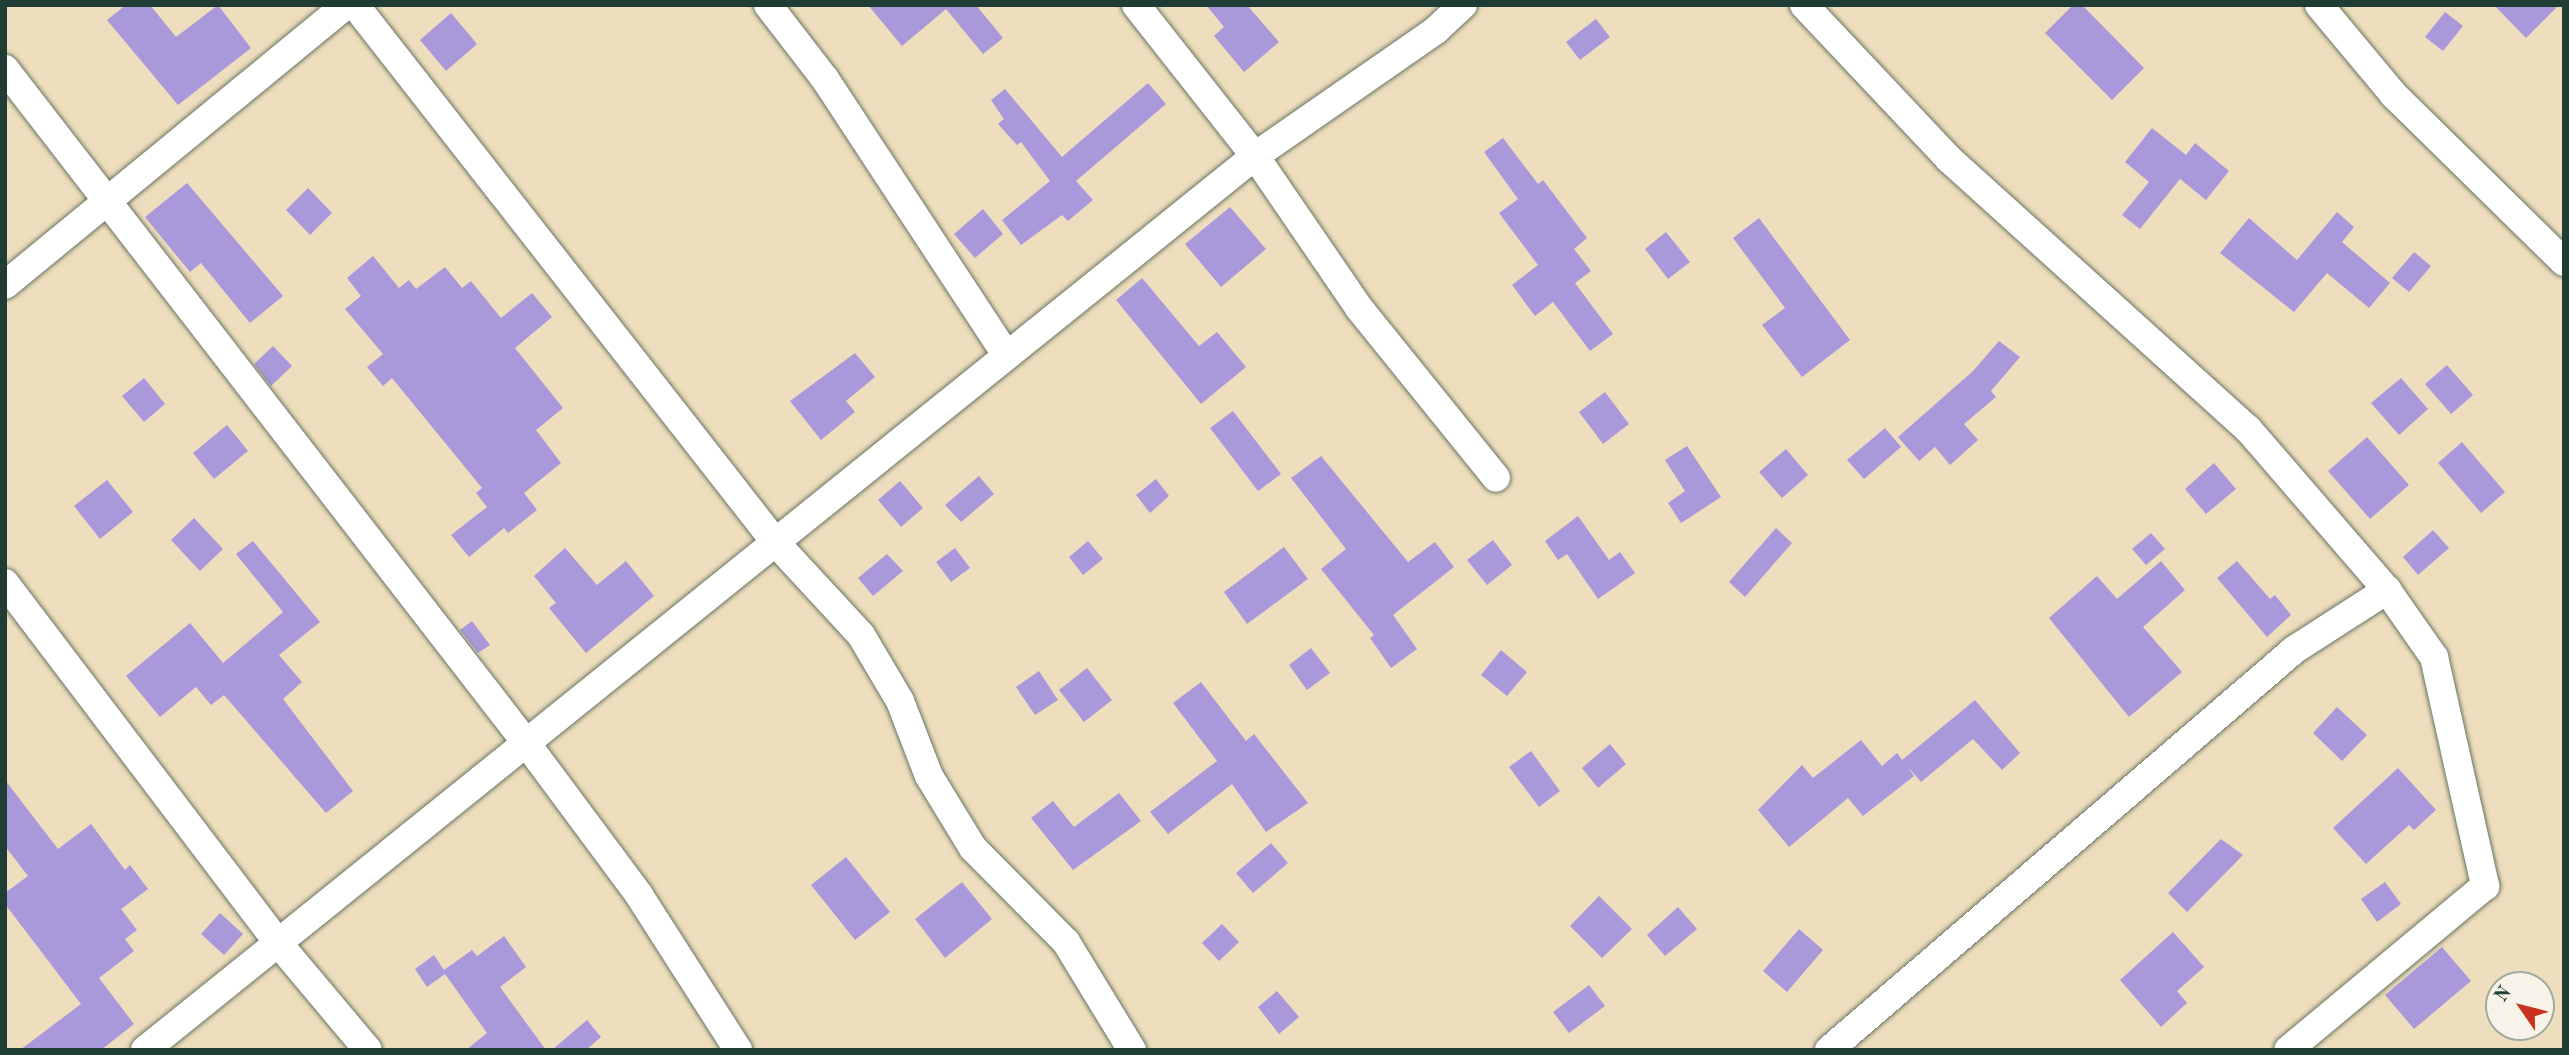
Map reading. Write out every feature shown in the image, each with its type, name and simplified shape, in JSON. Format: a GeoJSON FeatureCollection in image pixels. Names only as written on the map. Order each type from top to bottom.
{"type":"FeatureCollection","features":[{"type":"Feature","properties":{"kind":"street"},"geometry":{"type":"LineString","coordinates":[[5,285],[346,5]]}},
{"type":"Feature","properties":{"kind":"street"},"geometry":{"type":"LineString","coordinates":[[355,5],[776,543],[861,635],[901,701],[929,776],[973,848],[1066,942],[1132,1050]]}},
{"type":"Feature","properties":{"kind":"street"},"geometry":{"type":"LineString","coordinates":[[768,5],[825,79],[1007,356]]}},
{"type":"Feature","properties":{"kind":"street"},"geometry":{"type":"LineString","coordinates":[[1136,5],[1255,156],[1359,308],[1496,478]]}},
{"type":"Feature","properties":{"kind":"street"},"geometry":{"type":"LineString","coordinates":[[145,1050],[1255,156],[1436,30],[1463,5]]}},
{"type":"Feature","properties":{"kind":"street"},"geometry":{"type":"LineString","coordinates":[[1804,5],[1949,159],[2248,429],[2387,590],[2434,657],[2485,886],[2288,1050]]}},
{"type":"Feature","properties":{"kind":"street"},"geometry":{"type":"LineString","coordinates":[[2319,5],[2394,94],[2564,261]]}},
{"type":"Feature","properties":{"kind":"street"},"geometry":{"type":"LineString","coordinates":[[5,69],[104,201],[527,744],[639,895],[738,1050]]}},
{"type":"Feature","properties":{"kind":"street"},"geometry":{"type":"LineString","coordinates":[[5,583],[279,944],[368,1050]]}},
{"type":"Feature","properties":{"kind":"street"},"geometry":{"type":"LineString","coordinates":[[1829,1050],[2294,650],[2387,590]]}},
{"type":"Feature","properties":{"kind":"building"},"geometry":{"type":"Polygon","coordinates":[[[126,5],[150,5],[176,37],[218,5],[251,48],[178,105],[107,20],[126,5]]]}},
{"type":"Feature","properties":{"kind":"building"},"geometry":{"type":"Polygon","coordinates":[[[868,5],[976,5],[1003,38],[983,54],[946,9],[902,46],[868,5]]]}},
{"type":"Feature","properties":{"kind":"building"},"geometry":{"type":"Polygon","coordinates":[[[1206,5],[1247,5],[1279,42],[1244,72],[1214,36],[1224,27],[1206,5]]]}},
{"type":"Feature","properties":{"kind":"building"},"geometry":{"type":"Polygon","coordinates":[[[2073,5],[2082,5],[2144,68],[2112,100],[2045,33],[2073,5]]]}},
{"type":"Feature","properties":{"kind":"building"},"geometry":{"type":"Polygon","coordinates":[[[2494,5],[2559,5],[2526,38],[2494,5]]]}},
{"type":"Feature","properties":{"kind":"building"},"geometry":{"type":"Polygon","coordinates":[[[2445,12],[2463,26],[2443,51],[2425,37],[2445,12]]]}},
{"type":"Feature","properties":{"kind":"building"},"geometry":{"type":"Polygon","coordinates":[[[451,13],[477,44],[446,71],[420,40],[451,13]]]}},
{"type":"Feature","properties":{"kind":"building"},"geometry":{"type":"Polygon","coordinates":[[[1596,19],[1610,37],[1580,60],[1566,42],[1596,19]]]}},
{"type":"Feature","properties":{"kind":"building"},"geometry":{"type":"Polygon","coordinates":[[[1148,83],[1166,104],[1076,181],[1093,200],[1068,221],[1062,215],[1021,245],[1002,220],[1050,181],[1021,142],[1017,145],[998,124],[1004,119],[991,100],[1005,89],[1062,157],[1148,83]]]}},
{"type":"Feature","properties":{"kind":"building"},"geometry":{"type":"Polygon","coordinates":[[[2152,128],[2186,155],[2195,143],[2229,171],[2206,200],[2180,179],[2140,229],[2122,215],[2149,182],[2125,162],[2152,128]]]}},
{"type":"Feature","properties":{"kind":"building"},"geometry":{"type":"Polygon","coordinates":[[[1503,138],[1538,184],[1543,180],[1587,238],[1574,249],[1591,271],[1575,283],[1613,334],[1590,351],[1553,302],[1535,316],[1512,285],[1538,265],[1499,213],[1518,199],[1484,152],[1503,138]]]}},
{"type":"Feature","properties":{"kind":"building"},"geometry":{"type":"Polygon","coordinates":[[[187,183],[283,296],[250,323],[201,263],[190,272],[145,217],[187,183]]]}},
{"type":"Feature","properties":{"kind":"building"},"geometry":{"type":"Polygon","coordinates":[[[308,188],[332,213],[310,235],[286,210],[308,188]]]}},
{"type":"Feature","properties":{"kind":"building"},"geometry":{"type":"Polygon","coordinates":[[[1230,207],[1266,249],[1221,287],[1185,244],[1230,207]]]}},
{"type":"Feature","properties":{"kind":"building"},"geometry":{"type":"Polygon","coordinates":[[[983,209],[1003,234],[975,258],[954,234],[983,209]]]}},
{"type":"Feature","properties":{"kind":"building"},"geometry":{"type":"Polygon","coordinates":[[[2337,212],[2354,227],[2342,242],[2390,283],[2369,308],[2327,273],[2294,312],[2220,253],[2249,218],[2297,260],[2337,212]]]}},
{"type":"Feature","properties":{"kind":"building"},"geometry":{"type":"Polygon","coordinates":[[[1759,218],[1850,340],[1802,377],[1762,325],[1785,308],[1733,238],[1759,218]]]}},
{"type":"Feature","properties":{"kind":"building"},"geometry":{"type":"Polygon","coordinates":[[[1666,232],[1690,262],[1668,279],[1645,249],[1666,232]]]}},
{"type":"Feature","properties":{"kind":"building"},"geometry":{"type":"Polygon","coordinates":[[[2414,252],[2431,266],[2409,292],[2392,278],[2414,252]]]}},
{"type":"Feature","properties":{"kind":"building"},"geometry":{"type":"Polygon","coordinates":[[[373,256],[399,288],[409,280],[416,289],[445,267],[462,288],[471,281],[501,318],[532,293],[552,317],[515,348],[563,408],[536,430],[561,463],[524,493],[537,510],[508,533],[504,528],[469,557],[451,535],[487,507],[476,493],[482,488],[392,378],[383,386],[367,367],[383,354],[345,309],[361,296],[347,278],[373,256]]]}},
{"type":"Feature","properties":{"kind":"building"},"geometry":{"type":"Polygon","coordinates":[[[1142,278],[1199,346],[1217,332],[1246,367],[1201,404],[1116,300],[1142,278]]]}},
{"type":"Feature","properties":{"kind":"building"},"geometry":{"type":"Polygon","coordinates":[[[1999,341],[2020,357],[1991,391],[1996,397],[1964,424],[1978,440],[1950,465],[1935,447],[1919,461],[1898,437],[1973,371],[1999,341]]]}},
{"type":"Feature","properties":{"kind":"building"},"geometry":{"type":"Polygon","coordinates":[[[273,346],[292,366],[271,386],[254,364],[273,346]]]}},
{"type":"Feature","properties":{"kind":"building"},"geometry":{"type":"Polygon","coordinates":[[[855,353],[875,377],[846,401],[855,412],[821,440],[790,401],[855,353]]]}},
{"type":"Feature","properties":{"kind":"building"},"geometry":{"type":"Polygon","coordinates":[[[2447,365],[2473,395],[2451,414],[2425,384],[2447,365]]]}},
{"type":"Feature","properties":{"kind":"building"},"geometry":{"type":"Polygon","coordinates":[[[144,378],[165,404],[144,422],[122,396],[144,378]]]}},
{"type":"Feature","properties":{"kind":"building"},"geometry":{"type":"Polygon","coordinates":[[[2401,378],[2428,409],[2399,435],[2371,403],[2401,378]]]}},
{"type":"Feature","properties":{"kind":"building"},"geometry":{"type":"Polygon","coordinates":[[[1605,392],[1629,424],[1603,444],[1579,412],[1605,392]]]}},
{"type":"Feature","properties":{"kind":"building"},"geometry":{"type":"Polygon","coordinates":[[[1233,411],[1281,474],[1258,491],[1210,428],[1233,411]]]}},
{"type":"Feature","properties":{"kind":"building"},"geometry":{"type":"Polygon","coordinates":[[[227,425],[248,451],[214,479],[193,453],[227,425]]]}},
{"type":"Feature","properties":{"kind":"building"},"geometry":{"type":"Polygon","coordinates":[[[1885,428],[1901,447],[1864,479],[1847,460],[1885,428]]]}},
{"type":"Feature","properties":{"kind":"building"},"geometry":{"type":"Polygon","coordinates":[[[2367,437],[2409,485],[2370,519],[2328,471],[2367,437]]]}},
{"type":"Feature","properties":{"kind":"building"},"geometry":{"type":"Polygon","coordinates":[[[2462,442],[2505,492],[2481,513],[2438,463],[2462,442]]]}},
{"type":"Feature","properties":{"kind":"building"},"geometry":{"type":"Polygon","coordinates":[[[1687,446],[1721,497],[1681,523],[1668,503],[1685,491],[1665,460],[1687,446]]]}},
{"type":"Feature","properties":{"kind":"building"},"geometry":{"type":"Polygon","coordinates":[[[1786,449],[1808,475],[1782,498],[1759,472],[1786,449]]]}},
{"type":"Feature","properties":{"kind":"building"},"geometry":{"type":"Polygon","coordinates":[[[1321,456],[1408,562],[1435,542],[1454,567],[1393,615],[1417,649],[1391,668],[1370,638],[1374,635],[1321,569],[1346,549],[1291,478],[1321,456]]]}},
{"type":"Feature","properties":{"kind":"building"},"geometry":{"type":"Polygon","coordinates":[[[2214,463],[2236,489],[2206,514],[2185,489],[2214,463]]]}},
{"type":"Feature","properties":{"kind":"building"},"geometry":{"type":"Polygon","coordinates":[[[979,476],[994,494],[961,522],[945,505],[979,476]]]}},
{"type":"Feature","properties":{"kind":"building"},"geometry":{"type":"Polygon","coordinates":[[[1156,479],[1169,496],[1150,513],[1136,495],[1156,479]]]}},
{"type":"Feature","properties":{"kind":"building"},"geometry":{"type":"Polygon","coordinates":[[[107,480],[133,512],[100,539],[74,506],[107,480]]]}},
{"type":"Feature","properties":{"kind":"building"},"geometry":{"type":"Polygon","coordinates":[[[900,481],[923,508],[901,527],[878,500],[900,481]]]}},
{"type":"Feature","properties":{"kind":"building"},"geometry":{"type":"Polygon","coordinates":[[[1578,516],[1609,560],[1620,552],[1635,573],[1598,599],[1567,554],[1558,560],[1545,541],[1578,516]]]}},
{"type":"Feature","properties":{"kind":"building"},"geometry":{"type":"Polygon","coordinates":[[[194,518],[223,549],[200,571],[171,540],[194,518]]]}},
{"type":"Feature","properties":{"kind":"building"},"geometry":{"type":"Polygon","coordinates":[[[1776,528],[1792,543],[1745,597],[1729,582],[1776,528]]]}},
{"type":"Feature","properties":{"kind":"building"},"geometry":{"type":"Polygon","coordinates":[[[2433,530],[2449,548],[2418,575],[2403,557],[2433,530]]]}},
{"type":"Feature","properties":{"kind":"building"},"geometry":{"type":"Polygon","coordinates":[[[2151,533],[2165,549],[2146,565],[2132,549],[2151,533]]]}},
{"type":"Feature","properties":{"kind":"building"},"geometry":{"type":"Polygon","coordinates":[[[1493,540],[1512,565],[1487,585],[1467,560],[1493,540]]]}},
{"type":"Feature","properties":{"kind":"building"},"geometry":{"type":"Polygon","coordinates":[[[253,541],[320,622],[279,655],[302,682],[283,699],[353,791],[326,813],[224,695],[211,705],[196,687],[160,717],[126,676],[190,623],[223,663],[283,612],[236,554],[253,541]]]}},
{"type":"Feature","properties":{"kind":"building"},"geometry":{"type":"Polygon","coordinates":[[[1088,541],[1103,559],[1083,575],[1069,557],[1088,541]]]}},
{"type":"Feature","properties":{"kind":"building"},"geometry":{"type":"Polygon","coordinates":[[[1284,547],[1308,579],[1247,624],[1224,592],[1284,547]]]}},
{"type":"Feature","properties":{"kind":"building"},"geometry":{"type":"Polygon","coordinates":[[[565,548],[597,585],[626,561],[654,596],[586,653],[549,608],[556,603],[534,576],[565,548]]]}},
{"type":"Feature","properties":{"kind":"building"},"geometry":{"type":"Polygon","coordinates":[[[955,548],[970,568],[951,582],[936,562],[955,548]]]}},
{"type":"Feature","properties":{"kind":"building"},"geometry":{"type":"Polygon","coordinates":[[[887,554],[903,571],[873,596],[858,578],[887,554]]]}},
{"type":"Feature","properties":{"kind":"building"},"geometry":{"type":"Polygon","coordinates":[[[2161,561],[2185,590],[2143,627],[2182,672],[2129,717],[2049,618],[2097,576],[2117,599],[2161,561]]]}},
{"type":"Feature","properties":{"kind":"building"},"geometry":{"type":"Polygon","coordinates":[[[2237,561],[2270,599],[2275,595],[2291,615],[2267,637],[2217,578],[2237,561]]]}},
{"type":"Feature","properties":{"kind":"building"},"geometry":{"type":"Polygon","coordinates":[[[472,621],[490,645],[478,653],[460,630],[472,621]]]}},
{"type":"Feature","properties":{"kind":"building"},"geometry":{"type":"Polygon","coordinates":[[[1311,648],[1330,673],[1307,690],[1289,665],[1311,648]]]}},
{"type":"Feature","properties":{"kind":"building"},"geometry":{"type":"Polygon","coordinates":[[[1501,650],[1527,672],[1507,696],[1481,675],[1501,650]]]}},
{"type":"Feature","properties":{"kind":"building"},"geometry":{"type":"Polygon","coordinates":[[[1087,668],[1112,700],[1084,722],[1059,690],[1087,668]]]}},
{"type":"Feature","properties":{"kind":"building"},"geometry":{"type":"Polygon","coordinates":[[[1039,671],[1058,700],[1035,715],[1016,687],[1039,671]]]}},
{"type":"Feature","properties":{"kind":"building"},"geometry":{"type":"Polygon","coordinates":[[[1201,682],[1246,741],[1254,734],[1308,803],[1266,832],[1232,784],[1168,834],[1150,812],[1217,761],[1173,703],[1201,682]]]}},
{"type":"Feature","properties":{"kind":"building"},"geometry":{"type":"Polygon","coordinates":[[[1975,700],[2020,753],[2002,770],[1973,739],[1921,782],[1908,767],[1914,776],[1863,816],[1848,798],[1789,847],[1758,810],[1802,765],[1813,778],[1861,740],[1882,766],[1897,753],[1902,760],[1975,700]]]}},
{"type":"Feature","properties":{"kind":"building"},"geometry":{"type":"Polygon","coordinates":[[[2337,707],[2367,735],[2342,761],[2313,733],[2337,707]]]}},
{"type":"Feature","properties":{"kind":"building"},"geometry":{"type":"Polygon","coordinates":[[[1610,744],[1626,764],[1598,788],[1582,768],[1610,744]]]}},
{"type":"Feature","properties":{"kind":"building"},"geometry":{"type":"Polygon","coordinates":[[[1531,751],[1560,791],[1539,807],[1509,767],[1531,751]]]}},
{"type":"Feature","properties":{"kind":"building"},"geometry":{"type":"Polygon","coordinates":[[[2398,768],[2436,810],[2414,830],[2409,825],[2366,864],[2333,828],[2398,768]]]}},
{"type":"Feature","properties":{"kind":"building"},"geometry":{"type":"Polygon","coordinates":[[[5,780],[58,849],[91,824],[125,870],[130,865],[148,889],[121,909],[137,930],[125,939],[134,951],[99,978],[134,1024],[101,1050],[20,1050],[81,1004],[5,904],[5,893],[28,876],[5,846],[5,780]]]}},
{"type":"Feature","properties":{"kind":"building"},"geometry":{"type":"Polygon","coordinates":[[[1119,793],[1141,821],[1073,870],[1031,818],[1053,801],[1074,827],[1119,793]]]}},
{"type":"Feature","properties":{"kind":"building"},"geometry":{"type":"Polygon","coordinates":[[[2221,839],[2243,855],[2187,912],[2168,893],[2221,839]]]}},
{"type":"Feature","properties":{"kind":"building"},"geometry":{"type":"Polygon","coordinates":[[[1271,843],[1288,863],[1253,893],[1236,873],[1271,843]]]}},
{"type":"Feature","properties":{"kind":"building"},"geometry":{"type":"Polygon","coordinates":[[[846,857],[890,912],[855,940],[811,885],[846,857]]]}},
{"type":"Feature","properties":{"kind":"building"},"geometry":{"type":"Polygon","coordinates":[[[962,882],[992,919],[945,958],[915,919],[962,882]]]}},
{"type":"Feature","properties":{"kind":"building"},"geometry":{"type":"Polygon","coordinates":[[[2385,882],[2401,904],[2377,922],[2361,899],[2385,882]]]}},
{"type":"Feature","properties":{"kind":"building"},"geometry":{"type":"Polygon","coordinates":[[[1599,896],[1632,929],[1602,958],[1570,926],[1599,896]]]}},
{"type":"Feature","properties":{"kind":"building"},"geometry":{"type":"Polygon","coordinates":[[[1678,907],[1697,929],[1665,956],[1647,935],[1678,907]]]}},
{"type":"Feature","properties":{"kind":"building"},"geometry":{"type":"Polygon","coordinates":[[[220,913],[243,934],[224,955],[201,934],[220,913]]]}},
{"type":"Feature","properties":{"kind":"building"},"geometry":{"type":"Polygon","coordinates":[[[1222,924],[1239,942],[1219,961],[1202,943],[1222,924]]]}},
{"type":"Feature","properties":{"kind":"building"},"geometry":{"type":"Polygon","coordinates":[[[1799,929],[1823,950],[1787,992],[1763,971],[1799,929]]]}},
{"type":"Feature","properties":{"kind":"building"},"geometry":{"type":"Polygon","coordinates":[[[2173,932],[2204,967],[2177,991],[2187,1003],[2161,1027],[2120,980],[2173,932]]]}},
{"type":"Feature","properties":{"kind":"building"},"geometry":{"type":"Polygon","coordinates":[[[504,936],[526,967],[500,987],[546,1050],[466,1050],[487,1033],[445,974],[427,987],[415,969],[434,955],[444,970],[472,950],[477,956],[504,936]]]}},
{"type":"Feature","properties":{"kind":"building"},"geometry":{"type":"Polygon","coordinates":[[[2442,947],[2471,981],[2414,1029],[2385,995],[2442,947]]]}},
{"type":"Feature","properties":{"kind":"building"},"geometry":{"type":"Polygon","coordinates":[[[1589,985],[1605,1006],[1569,1033],[1553,1012],[1589,985]]]}},
{"type":"Feature","properties":{"kind":"building"},"geometry":{"type":"Polygon","coordinates":[[[1277,991],[1299,1017],[1279,1034],[1258,1007],[1277,991]]]}},
{"type":"Feature","properties":{"kind":"building"},"geometry":{"type":"Polygon","coordinates":[[[587,1020],[601,1037],[586,1050],[552,1050],[587,1020]]]}}]}
